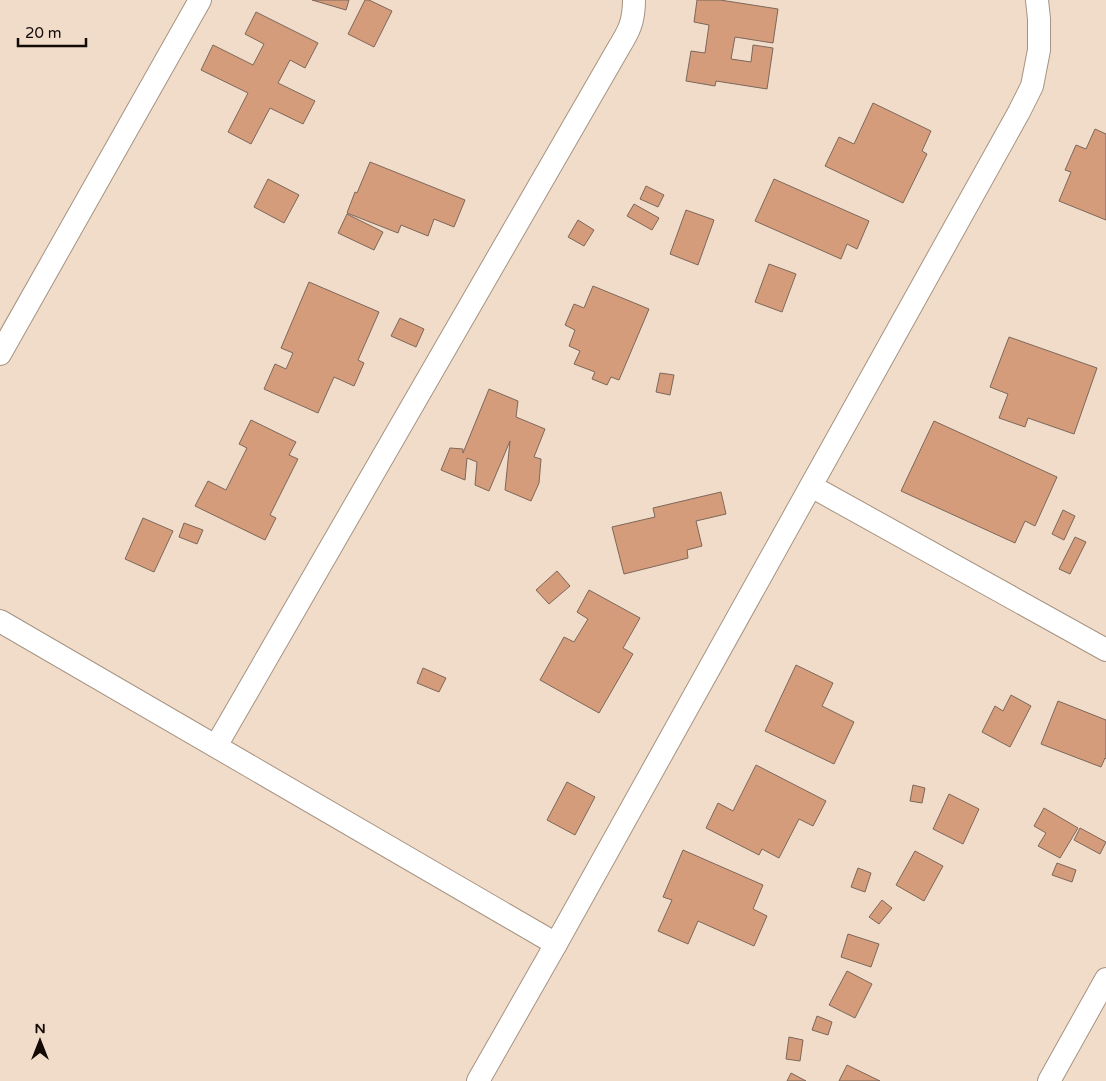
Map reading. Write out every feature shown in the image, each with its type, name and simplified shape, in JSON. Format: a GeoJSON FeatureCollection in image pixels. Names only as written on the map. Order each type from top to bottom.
{"type":"FeatureCollection","features":[{"type":"Feature","properties":{"kind":"street"},"geometry":{"type":"LineString","coordinates":[[0,354],[200,0]]}},
{"type":"Feature","properties":{"kind":"street"},"geometry":{"type":"LineString","coordinates":[[216,746],[630,30],[634,0]]}},
{"type":"Feature","properties":{"kind":"street"},"geometry":{"type":"LineString","coordinates":[[478,1081],[1019,112],[1032,86],[1040,50],[1040,19],[1037,0]]}},
{"type":"Feature","properties":{"kind":"street"},"geometry":{"type":"LineString","coordinates":[[811,486],[1106,650]]}},
{"type":"Feature","properties":{"kind":"street"},"geometry":{"type":"LineString","coordinates":[[0,621],[556,944]]}},
{"type":"Feature","properties":{"kind":"street"},"geometry":{"type":"LineString","coordinates":[[1049,1081],[1106,979]]}},
{"type":"Feature","properties":{"kind":"building"},"geometry":{"type":"Polygon","coordinates":[[[312,0],[349,0],[346,10],[312,0]]]}},
{"type":"Feature","properties":{"kind":"building"},"geometry":{"type":"Polygon","coordinates":[[[365,0],[369,0],[392,11],[374,47],[348,34],[365,0]]]}},
{"type":"Feature","properties":{"kind":"building"},"geometry":{"type":"Polygon","coordinates":[[[697,0],[720,0],[778,9],[773,43],[735,37],[731,59],[751,62],[753,45],[773,48],[767,89],[716,81],[715,86],[686,81],[691,51],[705,53],[709,25],[694,22],[697,0]]]}},
{"type":"Feature","properties":{"kind":"building"},"geometry":{"type":"Polygon","coordinates":[[[256,12],[318,43],[305,68],[290,60],[278,83],[315,101],[303,124],[270,108],[251,144],[228,132],[248,93],[201,70],[213,45],[253,65],[264,44],[245,34],[256,12]]]}},
{"type":"Feature","properties":{"kind":"building"},"geometry":{"type":"Polygon","coordinates":[[[873,103],[931,131],[922,151],[927,154],[903,203],[825,166],[839,137],[854,144],[873,103]]]}},
{"type":"Feature","properties":{"kind":"building"},"geometry":{"type":"Polygon","coordinates":[[[1095,129],[1106,134],[1106,220],[1059,201],[1071,172],[1065,170],[1076,145],[1086,149],[1095,129]]]}},
{"type":"Feature","properties":{"kind":"building"},"geometry":{"type":"Polygon","coordinates":[[[370,162],[465,200],[454,227],[434,219],[428,236],[401,225],[398,233],[347,213],[370,162]]]}},
{"type":"Feature","properties":{"kind":"building"},"geometry":{"type":"Polygon","coordinates":[[[268,179],[299,195],[284,223],[254,207],[268,179]]]}},
{"type":"Feature","properties":{"kind":"building"},"geometry":{"type":"Polygon","coordinates":[[[774,179],[869,221],[857,249],[847,244],[841,259],[755,221],[774,179]]]}},
{"type":"Feature","properties":{"kind":"building"},"geometry":{"type":"Polygon","coordinates":[[[646,186],[664,195],[658,207],[640,199],[646,186]]]}},
{"type":"Feature","properties":{"kind":"building"},"geometry":{"type":"Polygon","coordinates":[[[634,204],[659,218],[652,230],[627,216],[634,204]]]}},
{"type":"Feature","properties":{"kind":"building"},"geometry":{"type":"Polygon","coordinates":[[[686,210],[714,220],[698,265],[670,254],[686,210]]]}},
{"type":"Feature","properties":{"kind":"building"},"geometry":{"type":"Polygon","coordinates":[[[347,214],[383,232],[374,250],[338,233],[347,214]]]}},
{"type":"Feature","properties":{"kind":"building"},"geometry":{"type":"Polygon","coordinates":[[[578,220],[594,230],[584,246],[568,237],[578,220]]]}},
{"type":"Feature","properties":{"kind":"building"},"geometry":{"type":"Polygon","coordinates":[[[769,264],[796,274],[782,312],[755,302],[769,264]]]}},
{"type":"Feature","properties":{"kind":"building"},"geometry":{"type":"Polygon","coordinates":[[[309,282],[379,312],[358,360],[364,363],[354,386],[334,377],[318,413],[264,389],[275,364],[286,369],[293,353],[281,348],[309,282]]]}},
{"type":"Feature","properties":{"kind":"building"},"geometry":{"type":"Polygon","coordinates":[[[593,286],[649,309],[619,380],[611,377],[607,385],[592,379],[595,372],[574,364],[580,351],[569,346],[575,330],[565,325],[574,304],[584,308],[593,286]]]}},
{"type":"Feature","properties":{"kind":"building"},"geometry":{"type":"Polygon","coordinates":[[[400,318],[424,329],[416,347],[391,336],[400,318]]]}},
{"type":"Feature","properties":{"kind":"building"},"geometry":{"type":"Polygon","coordinates":[[[1009,337],[1097,368],[1074,434],[1028,418],[1025,427],[999,418],[1008,394],[990,387],[1009,337]]]}},
{"type":"Feature","properties":{"kind":"building"},"geometry":{"type":"Polygon","coordinates":[[[660,373],[674,375],[670,395],[656,392],[660,373]]]}},
{"type":"Feature","properties":{"kind":"building"},"geometry":{"type":"Polygon","coordinates":[[[489,389],[518,401],[516,417],[545,429],[534,457],[541,459],[539,483],[531,501],[505,490],[510,441],[489,491],[475,485],[477,462],[467,458],[465,480],[441,470],[450,448],[463,449],[463,453],[489,389]]]}},
{"type":"Feature","properties":{"kind":"building"},"geometry":{"type":"Polygon","coordinates":[[[251,420],[296,442],[289,455],[298,459],[270,515],[276,518],[265,540],[195,506],[208,481],[226,490],[247,448],[239,444],[251,420]]]}},
{"type":"Feature","properties":{"kind":"building"},"geometry":{"type":"Polygon","coordinates":[[[934,421],[1057,477],[1035,526],[1025,521],[1015,543],[901,491],[934,421]]]}},
{"type":"Feature","properties":{"kind":"building"},"geometry":{"type":"Polygon","coordinates":[[[721,492],[726,514],[696,521],[702,546],[687,550],[688,558],[624,574],[612,527],[655,517],[653,508],[721,492]]]}},
{"type":"Feature","properties":{"kind":"building"},"geometry":{"type":"Polygon","coordinates":[[[1063,510],[1075,516],[1064,540],[1052,534],[1063,510]]]}},
{"type":"Feature","properties":{"kind":"building"},"geometry":{"type":"Polygon","coordinates":[[[143,518],[173,531],[154,572],[125,559],[143,518]]]}},
{"type":"Feature","properties":{"kind":"building"},"geometry":{"type":"Polygon","coordinates":[[[184,523],[203,530],[197,544],[179,537],[184,523]]]}},
{"type":"Feature","properties":{"kind":"building"},"geometry":{"type":"Polygon","coordinates":[[[1075,537],[1086,542],[1070,574],[1059,569],[1075,537]]]}},
{"type":"Feature","properties":{"kind":"building"},"geometry":{"type":"Polygon","coordinates":[[[557,571],[570,586],[549,604],[536,590],[557,571]]]}},
{"type":"Feature","properties":{"kind":"building"},"geometry":{"type":"Polygon","coordinates":[[[589,590],[640,618],[623,648],[633,654],[599,713],[540,680],[564,637],[574,642],[588,619],[577,612],[589,590]]]}},
{"type":"Feature","properties":{"kind":"building"},"geometry":{"type":"Polygon","coordinates":[[[796,665],[833,683],[822,706],[854,722],[834,764],[765,731],[796,665]]]}},
{"type":"Feature","properties":{"kind":"building"},"geometry":{"type":"Polygon","coordinates":[[[423,668],[446,678],[439,692],[417,683],[423,668]]]}},
{"type":"Feature","properties":{"kind":"building"},"geometry":{"type":"Polygon","coordinates":[[[1011,695],[1031,706],[1010,747],[982,732],[995,706],[1003,711],[1011,695]]]}},
{"type":"Feature","properties":{"kind":"building"},"geometry":{"type":"Polygon","coordinates":[[[1058,701],[1106,720],[1106,759],[1101,767],[1041,744],[1058,701]]]}},
{"type":"Feature","properties":{"kind":"building"},"geometry":{"type":"Polygon","coordinates":[[[756,765],[826,801],[813,826],[799,819],[779,858],[762,849],[759,855],[706,828],[718,803],[733,811],[756,765]]]}},
{"type":"Feature","properties":{"kind":"building"},"geometry":{"type":"Polygon","coordinates":[[[567,782],[595,797],[575,835],[547,820],[567,782]]]}},
{"type":"Feature","properties":{"kind":"building"},"geometry":{"type":"Polygon","coordinates":[[[913,785],[925,788],[922,803],[910,801],[913,785]]]}},
{"type":"Feature","properties":{"kind":"building"},"geometry":{"type":"Polygon","coordinates":[[[949,794],[979,809],[963,844],[933,829],[949,794]]]}},
{"type":"Feature","properties":{"kind":"building"},"geometry":{"type":"Polygon","coordinates":[[[1044,808],[1078,828],[1060,858],[1038,846],[1046,833],[1034,826],[1044,808]]]}},
{"type":"Feature","properties":{"kind":"building"},"geometry":{"type":"Polygon","coordinates":[[[1080,828],[1106,842],[1100,854],[1074,840],[1080,828]]]}},
{"type":"Feature","properties":{"kind":"building"},"geometry":{"type":"Polygon","coordinates":[[[683,850],[763,885],[753,909],[767,916],[754,946],[698,921],[688,944],[658,931],[672,900],[663,897],[683,850]]]}},
{"type":"Feature","properties":{"kind":"building"},"geometry":{"type":"Polygon","coordinates":[[[915,851],[943,866],[924,901],[896,885],[915,851]]]}},
{"type":"Feature","properties":{"kind":"building"},"geometry":{"type":"Polygon","coordinates":[[[1057,863],[1076,870],[1072,882],[1052,875],[1057,863]]]}},
{"type":"Feature","properties":{"kind":"building"},"geometry":{"type":"Polygon","coordinates":[[[858,868],[871,873],[865,892],[851,887],[858,868]]]}},
{"type":"Feature","properties":{"kind":"building"},"geometry":{"type":"Polygon","coordinates":[[[882,900],[892,908],[879,924],[869,917],[882,900]]]}},
{"type":"Feature","properties":{"kind":"building"},"geometry":{"type":"Polygon","coordinates":[[[848,934],[879,944],[871,967],[841,957],[848,934]]]}},
{"type":"Feature","properties":{"kind":"building"},"geometry":{"type":"Polygon","coordinates":[[[847,971],[872,984],[855,1018],[829,1005],[847,971]]]}},
{"type":"Feature","properties":{"kind":"building"},"geometry":{"type":"Polygon","coordinates":[[[817,1016],[832,1022],[828,1035],[812,1030],[817,1016]]]}},
{"type":"Feature","properties":{"kind":"building"},"geometry":{"type":"Polygon","coordinates":[[[789,1037],[803,1040],[800,1061],[786,1059],[789,1037]]]}},
{"type":"Feature","properties":{"kind":"building"},"geometry":{"type":"Polygon","coordinates":[[[847,1065],[880,1081],[839,1081],[847,1065]]]}},
{"type":"Feature","properties":{"kind":"building"},"geometry":{"type":"Polygon","coordinates":[[[791,1073],[806,1081],[787,1081],[791,1073]]]}}]}
